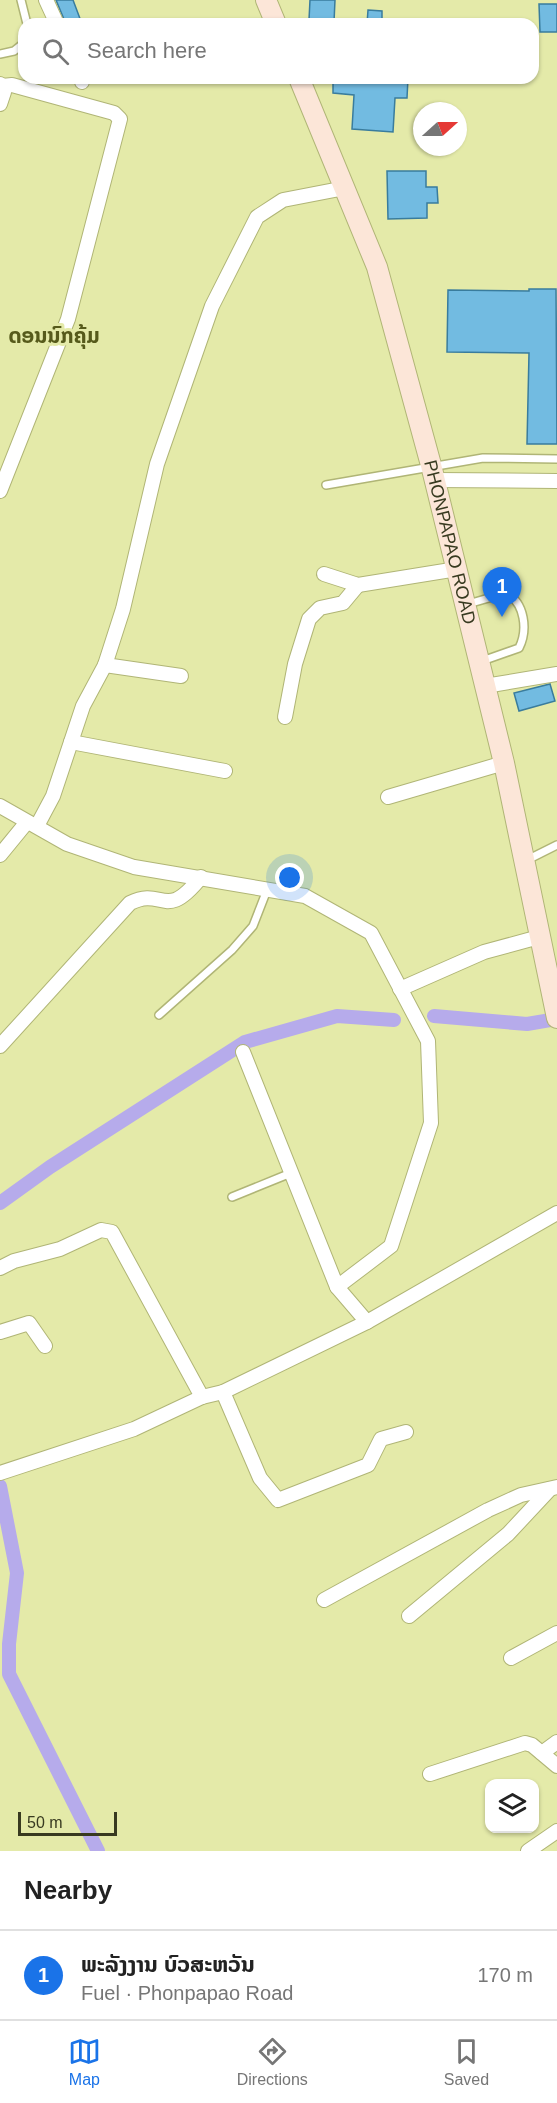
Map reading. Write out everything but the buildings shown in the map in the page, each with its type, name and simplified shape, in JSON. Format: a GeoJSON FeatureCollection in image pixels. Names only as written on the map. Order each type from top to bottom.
{"type":"FeatureCollection","features":[{"type":"Feature","properties":{"kind":"street"},"geometry":{"type":"LineString","coordinates":[[46,0],[54,18]]}},
{"type":"Feature","properties":{"kind":"street"},"geometry":{"type":"LineString","coordinates":[[266,0],[274,18]]}},
{"type":"Feature","properties":{"kind":"street","name":"PHONPAPAO ROAD"},"geometry":{"type":"LineString","coordinates":[[302,84],[377,267],[433,473],[504,763],[556,1012]]}},
{"type":"Feature","properties":{"kind":"street"},"geometry":{"type":"LineString","coordinates":[[0,104],[4,92],[1,85],[12,85],[114,113],[120,119],[68,319],[0,491]]}},
{"type":"Feature","properties":{"kind":"street"},"geometry":{"type":"LineString","coordinates":[[0,855],[32,824],[53,796],[83,706],[105,664],[123,609],[157,464],[212,306],[257,217],[283,200],[345,188]]}},
{"type":"Feature","properties":{"kind":"street"},"geometry":{"type":"LineString","coordinates":[[433,473],[557,481]]}},
{"type":"Feature","properties":{"kind":"street"},"geometry":{"type":"LineString","coordinates":[[324,574],[358,585],[457,570]]}},
{"type":"Feature","properties":{"kind":"street"},"geometry":{"type":"LineString","coordinates":[[285,717],[295,664],[309,619],[320,608],[343,603],[358,585]]}},
{"type":"Feature","properties":{"kind":"street"},"geometry":{"type":"LineString","coordinates":[[105,664],[181,676]]}},
{"type":"Feature","properties":{"kind":"street"},"geometry":{"type":"LineString","coordinates":[[485,686],[557,674]]}},
{"type":"Feature","properties":{"kind":"street"},"geometry":{"type":"LineString","coordinates":[[71,742],[225,771]]}},
{"type":"Feature","properties":{"kind":"street"},"geometry":{"type":"LineString","coordinates":[[388,797],[504,763]]}},
{"type":"Feature","properties":{"kind":"street"},"geometry":{"type":"LineString","coordinates":[[0,806],[67,844],[134,867],[305,896],[370,933],[428,1041],[431,1123],[391,1246],[337,1287]]}},
{"type":"Feature","properties":{"kind":"street"},"geometry":{"type":"LineString","coordinates":[[0,1046],[75,967],[130,903],[143,899],[177,901],[186,895],[201,877]]}},
{"type":"Feature","properties":{"kind":"street"},"geometry":{"type":"LineString","coordinates":[[400,989],[484,952],[539,937]]}},
{"type":"Feature","properties":{"kind":"street"},"geometry":{"type":"LineString","coordinates":[[243,1052],[337,1287],[367,1322]]}},
{"type":"Feature","properties":{"kind":"street"},"geometry":{"type":"LineString","coordinates":[[0,1473],[134,1429],[202,1397],[223,1392],[367,1322],[557,1213]]}},
{"type":"Feature","properties":{"kind":"street"},"geometry":{"type":"LineString","coordinates":[[0,1268],[14,1261],[60,1249],[101,1230],[112,1232],[198,1394],[202,1397]]}},
{"type":"Feature","properties":{"kind":"street"},"geometry":{"type":"LineString","coordinates":[[0,1332],[29,1323],[45,1346]]}},
{"type":"Feature","properties":{"kind":"street"},"geometry":{"type":"LineString","coordinates":[[223,1392],[260,1478],[278,1500],[368,1465],[381,1439],[406,1432]]}},
{"type":"Feature","properties":{"kind":"street"},"geometry":{"type":"LineString","coordinates":[[324,1600],[488,1510],[521,1495],[554,1488]]}},
{"type":"Feature","properties":{"kind":"street"},"geometry":{"type":"LineString","coordinates":[[409,1616],[508,1534],[554,1488]]}},
{"type":"Feature","properties":{"kind":"street"},"geometry":{"type":"LineString","coordinates":[[511,1658],[557,1634]]}},
{"type":"Feature","properties":{"kind":"street"},"geometry":{"type":"LineString","coordinates":[[542,1753],[557,1742]]}},
{"type":"Feature","properties":{"kind":"street"},"geometry":{"type":"LineString","coordinates":[[430,1774],[525,1743],[542,1753],[557,1766]]}},
{"type":"Feature","properties":{"kind":"street"},"geometry":{"type":"LineString","coordinates":[[528,1851],[557,1832]]}},
{"type":"Feature","properties":{"kind":"lane"},"geometry":{"type":"LineString","coordinates":[[21,0],[26,18]]}},
{"type":"Feature","properties":{"kind":"lane"},"geometry":{"type":"LineString","coordinates":[[0,54],[18,48]]}},
{"type":"Feature","properties":{"kind":"lane"},"geometry":{"type":"LineString","coordinates":[[326,485],[433,473],[483,458],[557,459]]}},
{"type":"Feature","properties":{"kind":"lane"},"geometry":{"type":"LineString","coordinates":[[466,605],[506,593],[518,605],[525,624],[524,638],[519,648],[479,662]]}},
{"type":"Feature","properties":{"kind":"lane"},"geometry":{"type":"LineString","coordinates":[[523,862],[557,845]]}},
{"type":"Feature","properties":{"kind":"lane"},"geometry":{"type":"LineString","coordinates":[[159,1015],[232,950],[254,926],[267,890]]}},
{"type":"Feature","properties":{"kind":"lane"},"geometry":{"type":"LineString","coordinates":[[232,1197],[291,1173]]}},
{"type":"Feature","properties":{"kind":"waterway"},"geometry":{"type":"LineString","coordinates":[[0,1203],[50,1167],[245,1042],[337,1016],[394,1020]]}},
{"type":"Feature","properties":{"kind":"waterway"},"geometry":{"type":"LineString","coordinates":[[434,1016],[527,1024],[557,1019]]}},
{"type":"Feature","properties":{"kind":"waterway"},"geometry":{"type":"LineString","coordinates":[[0,1486],[17,1573],[9,1644],[9,1674],[98,1851]]}},
{"type":"Feature","properties":{"kind":"place","name":"ພະລັງງານ ບົວສະຫວັນ"},"geometry":{"type":"Point","coordinates":[502,617]}},
{"type":"Feature","properties":{"kind":"district","name":"ດອນນົກຄຸ້ມ"},"geometry":{"type":"Point","coordinates":[54,335]}}]}
